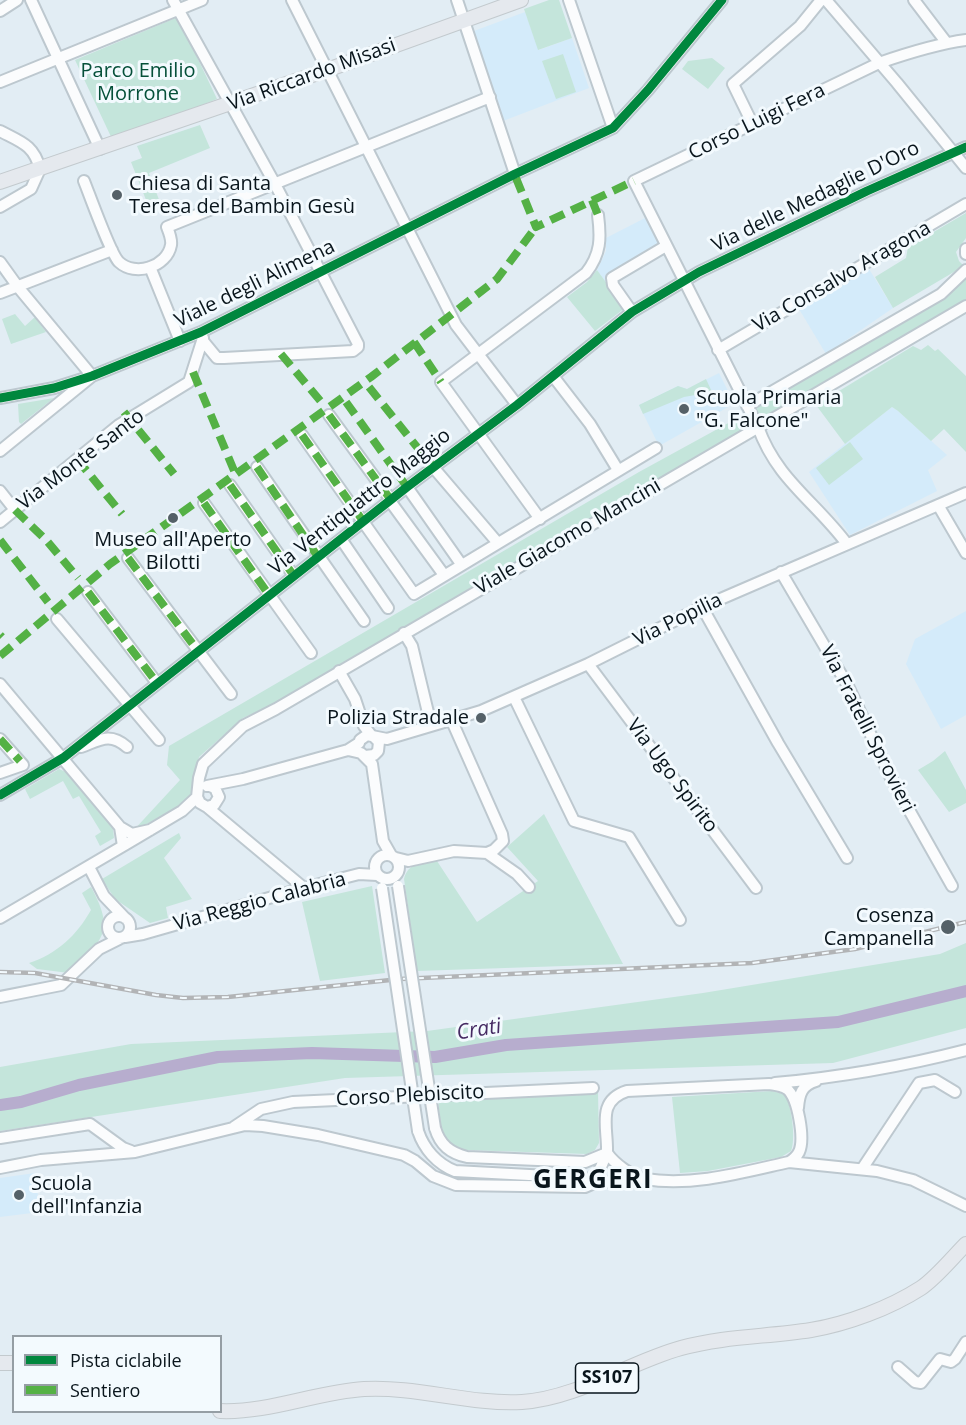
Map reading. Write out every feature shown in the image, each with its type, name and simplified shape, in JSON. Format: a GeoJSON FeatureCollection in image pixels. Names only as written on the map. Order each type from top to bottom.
{"type":"FeatureCollection","features":[{"type":"Feature","properties":{"kind":"main road","name":"Via Riccardo Misasi"},"geometry":{"type":"LineString","coordinates":[[0,182],[230,104],[521,0]]}},
{"type":"Feature","properties":{"kind":"main road","name":"SS107"},"geometry":{"type":"LineString","coordinates":[[222,1411],[250,1409],[363,1389],[387,1389],[503,1402],[524,1402],[559,1395],[678,1349],[738,1337],[812,1330],[876,1312],[923,1288],[966,1244]]}},
{"type":"Feature","properties":{"kind":"street"},"geometry":{"type":"LineString","coordinates":[[0,11],[17,0]]}},
{"type":"Feature","properties":{"kind":"street"},"geometry":{"type":"LineString","coordinates":[[31,0],[100,149]]}},
{"type":"Feature","properties":{"kind":"street"},"geometry":{"type":"LineString","coordinates":[[0,82],[57,60],[176,5],[202,0]]}},
{"type":"Feature","properties":{"kind":"street"},"geometry":{"type":"LineString","coordinates":[[292,0],[451,315],[478,355],[517,405]]}},
{"type":"Feature","properties":{"kind":"street"},"geometry":{"type":"LineString","coordinates":[[457,0],[515,174]]}},
{"type":"Feature","properties":{"kind":"street"},"geometry":{"type":"LineString","coordinates":[[569,0],[614,128],[722,0]]}},
{"type":"Feature","properties":{"kind":"street"},"geometry":{"type":"LineString","coordinates":[[753,125],[733,84],[800,26],[820,0]]}},
{"type":"Feature","properties":{"kind":"street"},"geometry":{"type":"LineString","coordinates":[[826,0],[966,168]]}},
{"type":"Feature","properties":{"kind":"street"},"geometry":{"type":"LineString","coordinates":[[914,0],[946,42]]}},
{"type":"Feature","properties":{"kind":"street"},"geometry":{"type":"LineString","coordinates":[[176,5],[275,184],[357,340],[358,347],[353,351],[218,358],[202,337]]}},
{"type":"Feature","properties":{"kind":"street","name":"Corso Luigi Fera"},"geometry":{"type":"LineString","coordinates":[[666,246],[634,181],[879,63],[946,42],[966,40]]}},
{"type":"Feature","properties":{"kind":"street"},"geometry":{"type":"LineString","coordinates":[[84,181],[117,260],[129,268],[139,270],[150,267],[168,253],[171,244],[167,227],[490,97]]}},
{"type":"Feature","properties":{"kind":"street","name":"Viale degli Alimena"},"geometry":{"type":"LineString","coordinates":[[0,398],[54,388],[92,376],[180,341],[202,337],[321,272],[515,174],[614,128]]}},
{"type":"Feature","properties":{"kind":"street"},"geometry":{"type":"LineString","coordinates":[[0,131],[26,144],[34,151],[40,169],[31,189],[0,207]]}},
{"type":"Feature","properties":{"kind":"street","name":"Via delle Medaglie D'Oro"},"geometry":{"type":"LineString","coordinates":[[683,281],[820,213],[966,147]]}},
{"type":"Feature","properties":{"kind":"street","name":"Via Consalvo Aragona"},"geometry":{"type":"LineString","coordinates":[[718,350],[966,204]]}},
{"type":"Feature","properties":{"kind":"street"},"geometry":{"type":"LineString","coordinates":[[540,519],[441,382],[586,273],[599,250],[601,236],[598,215]]}},
{"type":"Feature","properties":{"kind":"street"},"geometry":{"type":"LineString","coordinates":[[632,312],[614,285],[612,278],[666,246],[771,457],[791,485],[824,516],[846,544]]}},
{"type":"Feature","properties":{"kind":"street"},"geometry":{"type":"LineString","coordinates":[[966,249],[966,254]]}},
{"type":"Feature","properties":{"kind":"street"},"geometry":{"type":"LineString","coordinates":[[0,293],[112,250]]}},
{"type":"Feature","properties":{"kind":"street"},"geometry":{"type":"LineString","coordinates":[[0,262],[92,376],[0,451]]}},
{"type":"Feature","properties":{"kind":"street"},"geometry":{"type":"LineString","coordinates":[[150,267],[180,341]]}},
{"type":"Feature","properties":{"kind":"street"},"geometry":{"type":"LineString","coordinates":[[747,406],[941,294],[966,270]]}},
{"type":"Feature","properties":{"kind":"street","name":"Via Ventiquattro Maggio"},"geometry":{"type":"LineString","coordinates":[[1,793],[63,758],[407,487],[517,405],[632,312],[683,281]]}},
{"type":"Feature","properties":{"kind":"street","name":"Viale Giacomo Mancini"},"geometry":{"type":"LineString","coordinates":[[201,801],[199,778],[203,764],[243,726],[276,709],[966,306]]}},
{"type":"Feature","properties":{"kind":"street","name":"Via Monte Santo"},"geometry":{"type":"LineString","coordinates":[[0,522],[119,425],[185,385],[191,378],[202,337]]}},
{"type":"Feature","properties":{"kind":"street"},"geometry":{"type":"LineString","coordinates":[[553,376],[590,424],[618,470]]}},
{"type":"Feature","properties":{"kind":"street"},"geometry":{"type":"LineString","coordinates":[[329,415],[444,575]]}},
{"type":"Feature","properties":{"kind":"street"},"geometry":{"type":"LineString","coordinates":[[302,435],[363,522]]}},
{"type":"Feature","properties":{"kind":"street","name":"Viale Giacomo Mancini"},"geometry":{"type":"LineString","coordinates":[[363,522],[414,594],[656,448]]}},
{"type":"Feature","properties":{"kind":"street"},"geometry":{"type":"LineString","coordinates":[[257,467],[364,621]]}},
{"type":"Feature","properties":{"kind":"street"},"geometry":{"type":"LineString","coordinates":[[433,467],[496,543]]}},
{"type":"Feature","properties":{"kind":"street"},"geometry":{"type":"LineString","coordinates":[[230,485],[294,576]]}},
{"type":"Feature","properties":{"kind":"street"},"geometry":{"type":"LineString","coordinates":[[407,487],[461,564]]}},
{"type":"Feature","properties":{"kind":"street"},"geometry":{"type":"LineString","coordinates":[[0,491],[15,510]]}},
{"type":"Feature","properties":{"kind":"street","name":"Via Popilia"},"geometry":{"type":"LineString","coordinates":[[387,740],[481,711],[514,697],[588,664],[702,606],[966,492]]}},
{"type":"Feature","properties":{"kind":"street"},"geometry":{"type":"LineString","coordinates":[[204,503],[311,653]]}},
{"type":"Feature","properties":{"kind":"street"},"geometry":{"type":"LineString","coordinates":[[938,505],[966,553]]}},
{"type":"Feature","properties":{"kind":"street"},"geometry":{"type":"LineString","coordinates":[[341,539],[388,608]]}},
{"type":"Feature","properties":{"kind":"street"},"geometry":{"type":"LineString","coordinates":[[128,558],[231,694]]}},
{"type":"Feature","properties":{"kind":"street","name":"Via Fratelli Sprovieri"},"geometry":{"type":"LineString","coordinates":[[781,572],[848,686],[891,778],[951,886]]}},
{"type":"Feature","properties":{"kind":"street"},"geometry":{"type":"LineString","coordinates":[[88,592],[157,683]]}},
{"type":"Feature","properties":{"kind":"street"},"geometry":{"type":"LineString","coordinates":[[702,606],[778,743],[847,858]]}},
{"type":"Feature","properties":{"kind":"street"},"geometry":{"type":"LineString","coordinates":[[57,619],[159,740]]}},
{"type":"Feature","properties":{"kind":"street"},"geometry":{"type":"LineString","coordinates":[[404,633],[412,646],[431,725]]}},
{"type":"Feature","properties":{"kind":"street","name":"Via Ugo Spirito"},"geometry":{"type":"LineString","coordinates":[[588,664],[756,888]]}},
{"type":"Feature","properties":{"kind":"street"},"geometry":{"type":"LineString","coordinates":[[339,671],[355,699],[369,732],[379,742],[367,752]]}},
{"type":"Feature","properties":{"kind":"street"},"geometry":{"type":"LineString","coordinates":[[0,684],[120,827],[132,834],[150,830]]}},
{"type":"Feature","properties":{"kind":"street"},"geometry":{"type":"LineString","coordinates":[[514,697],[574,821],[629,837],[680,920]]}},
{"type":"Feature","properties":{"kind":"street"},"geometry":{"type":"LineString","coordinates":[[451,719],[503,838],[501,844],[487,853],[517,874],[529,887]]}},
{"type":"Feature","properties":{"kind":"street"},"geometry":{"type":"LineString","coordinates":[[369,732],[387,740]]}},
{"type":"Feature","properties":{"kind":"street"},"geometry":{"type":"LineString","coordinates":[[369,732],[364,736],[383,841],[396,869],[438,1138],[443,1145],[467,1157],[585,1162],[607,1153]]}},
{"type":"Feature","properties":{"kind":"street"},"geometry":{"type":"LineString","coordinates":[[72,750],[109,738],[127,747]]}},
{"type":"Feature","properties":{"kind":"street"},"geometry":{"type":"LineString","coordinates":[[0,739],[23,765],[0,772]]}},
{"type":"Feature","properties":{"kind":"street"},"geometry":{"type":"LineString","coordinates":[[201,801],[202,787],[348,750],[367,752],[387,740]]}},
{"type":"Feature","properties":{"kind":"street"},"geometry":{"type":"LineString","coordinates":[[0,918],[182,811],[201,801],[214,805],[243,778]]}},
{"type":"Feature","properties":{"kind":"street"},"geometry":{"type":"LineString","coordinates":[[210,786],[217,791],[218,800]]}},
{"type":"Feature","properties":{"kind":"street"},"geometry":{"type":"LineString","coordinates":[[201,801],[304,888]]}},
{"type":"Feature","properties":{"kind":"street"},"geometry":{"type":"LineString","coordinates":[[120,827],[123,846]]}},
{"type":"Feature","properties":{"kind":"street"},"geometry":{"type":"LineString","coordinates":[[383,841],[377,860],[418,1131],[426,1148],[447,1168],[455,1171],[585,1178],[594,1183]]}},
{"type":"Feature","properties":{"kind":"street","name":"Via Reggio Calabria"},"geometry":{"type":"LineString","coordinates":[[0,997],[61,985],[99,949],[122,938],[359,874],[370,873],[380,880],[391,879],[396,869],[408,861],[454,851],[487,853]]}},
{"type":"Feature","properties":{"kind":"street","name":"Via Reggio Calabria"},"geometry":{"type":"LineString","coordinates":[[359,874],[387,854],[396,869]]}},
{"type":"Feature","properties":{"kind":"street"},"geometry":{"type":"LineString","coordinates":[[88,867],[104,896],[126,919],[130,929],[122,938],[112,936],[108,928],[104,896]]}},
{"type":"Feature","properties":{"kind":"street"},"geometry":{"type":"LineString","coordinates":[[108,928],[113,918],[119,916],[126,919]]}},
{"type":"Feature","properties":{"kind":"street","name":"Via Reggio Calabria"},"geometry":{"type":"LineString","coordinates":[[126,919],[149,929],[161,929]]}},
{"type":"Feature","properties":{"kind":"street","name":"Via Reggio Calabria"},"geometry":{"type":"LineString","coordinates":[[99,949],[108,928]]}},
{"type":"Feature","properties":{"kind":"street"},"geometry":{"type":"LineString","coordinates":[[594,1183],[607,1153],[606,1113],[608,1104],[619,1094],[627,1091],[769,1084],[825,1078],[902,1066],[966,1050]]}},
{"type":"Feature","properties":{"kind":"street"},"geometry":{"type":"LineString","coordinates":[[823,1164],[807,1157],[801,1143],[798,1111],[799,1096],[805,1086],[825,1078]]}},
{"type":"Feature","properties":{"kind":"street"},"geometry":{"type":"LineString","coordinates":[[862,1169],[920,1083],[935,1080],[955,1092]]}},
{"type":"Feature","properties":{"kind":"street"},"geometry":{"type":"LineString","coordinates":[[769,1084],[787,1089],[793,1096],[798,1111]]}},
{"type":"Feature","properties":{"kind":"street","name":"Corso Plebiscito"},"geometry":{"type":"LineString","coordinates":[[234,1127],[261,1109],[293,1101],[593,1088]]}},
{"type":"Feature","properties":{"kind":"street"},"geometry":{"type":"LineString","coordinates":[[0,1138],[90,1125],[99,1129],[123,1148],[135,1152]]}},
{"type":"Feature","properties":{"kind":"street"},"geometry":{"type":"LineString","coordinates":[[0,1168],[41,1160],[135,1152],[234,1127],[263,1125],[404,1155],[433,1176],[456,1185],[585,1187],[594,1183],[643,1179],[700,1179],[789,1162],[877,1171],[913,1180],[966,1206]]}},
{"type":"Feature","properties":{"kind":"street"},"geometry":{"type":"LineString","coordinates":[[91,1156],[102,1146],[99,1129]]}},
{"type":"Feature","properties":{"kind":"street"},"geometry":{"type":"LineString","coordinates":[[789,1162],[797,1155],[801,1143]]}},
{"type":"Feature","properties":{"kind":"street"},"geometry":{"type":"LineString","coordinates":[[607,1153],[620,1166],[643,1179]]}},
{"type":"Feature","properties":{"kind":"street"},"geometry":{"type":"LineString","coordinates":[[898,1367],[915,1382],[921,1383],[940,1359],[951,1362],[955,1359],[966,1342]]}},
{"type":"Feature","properties":{"kind":"shaded area"},"geometry":{"type":"Polygon","coordinates":[[[525,12],[539,50],[572,38],[589,88],[503,121],[474,31],[525,12]]]}},
{"type":"Feature","properties":{"kind":"shaded area"},"geometry":{"type":"Polygon","coordinates":[[[645,218],[659,245],[612,271],[607,284],[597,270],[606,251],[606,238],[645,218]]]}},
{"type":"Feature","properties":{"kind":"shaded area"},"geometry":{"type":"Polygon","coordinates":[[[869,269],[893,308],[826,354],[799,309],[869,269]]]}},
{"type":"Feature","properties":{"kind":"shaded area","name":"Scuola Primaria \"G. Falcone\""},"geometry":{"type":"Polygon","coordinates":[[[719,373],[732,396],[730,406],[659,446],[639,405],[678,386],[687,389],[719,373]]]}},
{"type":"Feature","properties":{"kind":"shaded area"},"geometry":{"type":"Polygon","coordinates":[[[892,407],[947,455],[928,470],[937,491],[850,535],[809,472],[892,407]]]}},
{"type":"Feature","properties":{"kind":"shaded area"},"geometry":{"type":"Polygon","coordinates":[[[966,611],[966,715],[941,729],[906,664],[915,639],[966,611]]]}},
{"type":"Feature","properties":{"kind":"shaded area","name":"Scuola dell'Infanzia"},"geometry":{"type":"Polygon","coordinates":[[[35,1173],[40,1212],[0,1217],[0,1178],[35,1173]]]}},
{"type":"Feature","properties":{"kind":"green space"},"geometry":{"type":"Polygon","coordinates":[[[549,0],[559,0],[572,38],[538,50],[524,9],[549,0]]]}},
{"type":"Feature","properties":{"kind":"green space","name":"Parco Emilio Morrone"},"geometry":{"type":"Polygon","coordinates":[[[178,17],[217,99],[113,141],[75,60],[178,17]]]}},
{"type":"Feature","properties":{"kind":"green space"},"geometry":{"type":"Polygon","coordinates":[[[563,54],[576,92],[556,99],[542,61],[563,54]]]}},
{"type":"Feature","properties":{"kind":"green space"},"geometry":{"type":"Polygon","coordinates":[[[712,58],[725,68],[708,89],[682,69],[688,61],[712,58]]]}},
{"type":"Feature","properties":{"kind":"green space"},"geometry":{"type":"Polygon","coordinates":[[[200,125],[210,148],[149,173],[161,205],[150,210],[131,162],[142,158],[137,146],[200,125]]]}},
{"type":"Feature","properties":{"kind":"green space"},"geometry":{"type":"Polygon","coordinates":[[[966,213],[966,238],[956,252],[959,261],[964,266],[893,308],[875,277],[906,258],[908,247],[966,213]]]}},
{"type":"Feature","properties":{"kind":"green space"},"geometry":{"type":"Polygon","coordinates":[[[597,270],[625,308],[595,331],[567,297],[587,282],[597,270]]]}},
{"type":"Feature","properties":{"kind":"green space"},"geometry":{"type":"Polygon","coordinates":[[[966,278],[966,300],[759,420],[753,409],[948,294],[966,278]]]}},
{"type":"Feature","properties":{"kind":"green space"},"geometry":{"type":"Polygon","coordinates":[[[15,314],[25,326],[35,317],[46,332],[11,344],[2,319],[15,314]]]}},
{"type":"Feature","properties":{"kind":"green space"},"geometry":{"type":"Polygon","coordinates":[[[928,345],[935,351],[938,349],[966,376],[966,452],[944,429],[931,441],[892,407],[845,444],[816,405],[913,346],[921,350],[928,345]]]}},
{"type":"Feature","properties":{"kind":"green space"},"geometry":{"type":"Polygon","coordinates":[[[706,379],[712,392],[684,397],[643,414],[639,405],[678,386],[687,389],[706,379]]]}},
{"type":"Feature","properties":{"kind":"green space"},"geometry":{"type":"Polygon","coordinates":[[[54,398],[21,424],[19,422],[18,404],[54,398]]]}},
{"type":"Feature","properties":{"kind":"green space"},"geometry":{"type":"Polygon","coordinates":[[[746,415],[751,422],[743,432],[271,705],[243,718],[199,757],[193,785],[194,793],[183,804],[132,832],[180,780],[167,765],[169,746],[639,472],[746,415]]]}},
{"type":"Feature","properties":{"kind":"green space"},"geometry":{"type":"Polygon","coordinates":[[[850,442],[863,459],[829,485],[816,468],[850,442]]]}},
{"type":"Feature","properties":{"kind":"green space"},"geometry":{"type":"Polygon","coordinates":[[[945,751],[966,790],[966,803],[949,812],[918,770],[945,751]]]}},
{"type":"Feature","properties":{"kind":"green space"},"geometry":{"type":"Polygon","coordinates":[[[59,769],[66,772],[113,828],[114,838],[100,846],[95,836],[101,832],[79,796],[73,799],[63,781],[30,799],[25,789],[59,769]]]}},
{"type":"Feature","properties":{"kind":"green space"},"geometry":{"type":"Polygon","coordinates":[[[544,814],[623,964],[417,971],[404,879],[409,869],[417,864],[437,861],[477,922],[538,881],[507,847],[544,814]]]}},
{"type":"Feature","properties":{"kind":"green space"},"geometry":{"type":"Polygon","coordinates":[[[179,833],[181,838],[164,858],[192,899],[166,907],[168,918],[150,923],[115,899],[102,879],[179,833]]]}},
{"type":"Feature","properties":{"kind":"green space"},"geometry":{"type":"Polygon","coordinates":[[[372,886],[385,973],[320,981],[302,902],[372,886]]]}},
{"type":"Feature","properties":{"kind":"green space"},"geometry":{"type":"Polygon","coordinates":[[[91,887],[103,916],[104,926],[97,944],[69,973],[37,969],[29,963],[57,949],[73,935],[91,910],[82,893],[91,887]]]}},
{"type":"Feature","properties":{"kind":"green space"},"geometry":{"type":"Polygon","coordinates":[[[966,943],[966,1028],[833,1063],[345,1078],[0,1131],[0,1067],[131,1044],[427,1031],[703,993],[940,954],[966,943]]]}},
{"type":"Feature","properties":{"kind":"green space"},"geometry":{"type":"Polygon","coordinates":[[[772,1091],[784,1094],[787,1099],[793,1131],[791,1151],[781,1157],[708,1171],[680,1173],[672,1097],[772,1091]]]}},
{"type":"Feature","properties":{"kind":"green space"},"geometry":{"type":"Polygon","coordinates":[[[598,1092],[599,1143],[595,1150],[587,1154],[465,1150],[450,1142],[441,1124],[438,1100],[598,1092]]]}},
{"type":"Feature","properties":{"kind":"waterway","name":"Crati"},"geometry":{"type":"LineString","coordinates":[[0,1105],[21,1102],[79,1085],[218,1057],[312,1053],[435,1057],[506,1045],[838,1022],[966,991]]}},
{"type":"Feature","properties":{"kind":"railway"},"geometry":{"type":"LineString","coordinates":[[0,972],[35,973],[183,998],[228,997],[400,979],[752,963],[855,949],[966,922]]}},
{"type":"Feature","properties":{"kind":"marked path"},"geometry":{"type":"LineString","coordinates":[[516,178],[536,227],[634,181]]}},
{"type":"Feature","properties":{"kind":"marked path"},"geometry":{"type":"LineString","coordinates":[[592,200],[598,215]]}},
{"type":"Feature","properties":{"kind":"marked path"},"geometry":{"type":"LineString","coordinates":[[0,656],[110,564],[371,377],[497,279],[536,227]]}},
{"type":"Feature","properties":{"kind":"marked path"},"geometry":{"type":"LineString","coordinates":[[414,342],[441,382]]}},
{"type":"Feature","properties":{"kind":"marked path"},"geometry":{"type":"LineString","coordinates":[[281,354],[323,404]]}},
{"type":"Feature","properties":{"kind":"marked path"},"geometry":{"type":"LineString","coordinates":[[193,372],[235,473]]}},
{"type":"Feature","properties":{"kind":"marked path"},"geometry":{"type":"LineString","coordinates":[[369,387],[433,467]]}},
{"type":"Feature","properties":{"kind":"marked path"},"geometry":{"type":"LineString","coordinates":[[346,402],[407,487]]}},
{"type":"Feature","properties":{"kind":"marked path"},"geometry":{"type":"LineString","coordinates":[[124,412],[174,474]]}},
{"type":"Feature","properties":{"kind":"marked path"},"geometry":{"type":"LineString","coordinates":[[329,415],[391,500]]}},
{"type":"Feature","properties":{"kind":"marked path"},"geometry":{"type":"LineString","coordinates":[[302,435],[363,521]]}},
{"type":"Feature","properties":{"kind":"marked path"},"geometry":{"type":"LineString","coordinates":[[77,459],[122,514]]}},
{"type":"Feature","properties":{"kind":"marked path"},"geometry":{"type":"LineString","coordinates":[[257,467],[318,557]]}},
{"type":"Feature","properties":{"kind":"marked path"},"geometry":{"type":"LineString","coordinates":[[230,485],[294,576]]}},
{"type":"Feature","properties":{"kind":"marked path"},"geometry":{"type":"LineString","coordinates":[[204,503],[269,595]]}},
{"type":"Feature","properties":{"kind":"marked path"},"geometry":{"type":"LineString","coordinates":[[15,510],[47,541],[78,578]]}},
{"type":"Feature","properties":{"kind":"marked path"},"geometry":{"type":"LineString","coordinates":[[0,540],[48,602]]}},
{"type":"Feature","properties":{"kind":"marked path"},"geometry":{"type":"LineString","coordinates":[[128,558],[198,651]]}},
{"type":"Feature","properties":{"kind":"marked path"},"geometry":{"type":"LineString","coordinates":[[88,592],[157,683]]}},
{"type":"Feature","properties":{"kind":"marked path"},"geometry":{"type":"LineString","coordinates":[[0,739],[20,761]]}},
{"type":"Feature","properties":{"kind":"cycle path"},"geometry":{"type":"LineString","coordinates":[[0,398],[54,388],[92,376],[201,332],[515,174],[613,128],[648,90],[722,0]]}},
{"type":"Feature","properties":{"kind":"cycle path"},"geometry":{"type":"LineString","coordinates":[[0,795],[63,758],[407,487],[517,405],[632,312],[699,272],[867,191],[966,147]]}},
{"type":"Feature","properties":{"kind":"place","name":"Chiesa di Santa Teresa del Bambin Gesù"},"geometry":{"type":"Point","coordinates":[117,195]}},
{"type":"Feature","properties":{"kind":"place","name":"Scuola Primaria \"G. Falcone\""},"geometry":{"type":"Point","coordinates":[684,409]}},
{"type":"Feature","properties":{"kind":"place","name":"Museo all'Aperto Bilotti"},"geometry":{"type":"Point","coordinates":[173,518]}},
{"type":"Feature","properties":{"kind":"place","name":"Polizia Stradale"},"geometry":{"type":"Point","coordinates":[481,718]}},
{"type":"Feature","properties":{"kind":"place","name":"Cosenza Campanella"},"geometry":{"type":"Point","coordinates":[948,927]}},
{"type":"Feature","properties":{"kind":"place","name":"Scuola dell'Infanzia"},"geometry":{"type":"Point","coordinates":[19,1195]}},
{"type":"Feature","properties":{"kind":"district","name":"GERGERI"},"geometry":{"type":"Point","coordinates":[593,1181]}}]}
